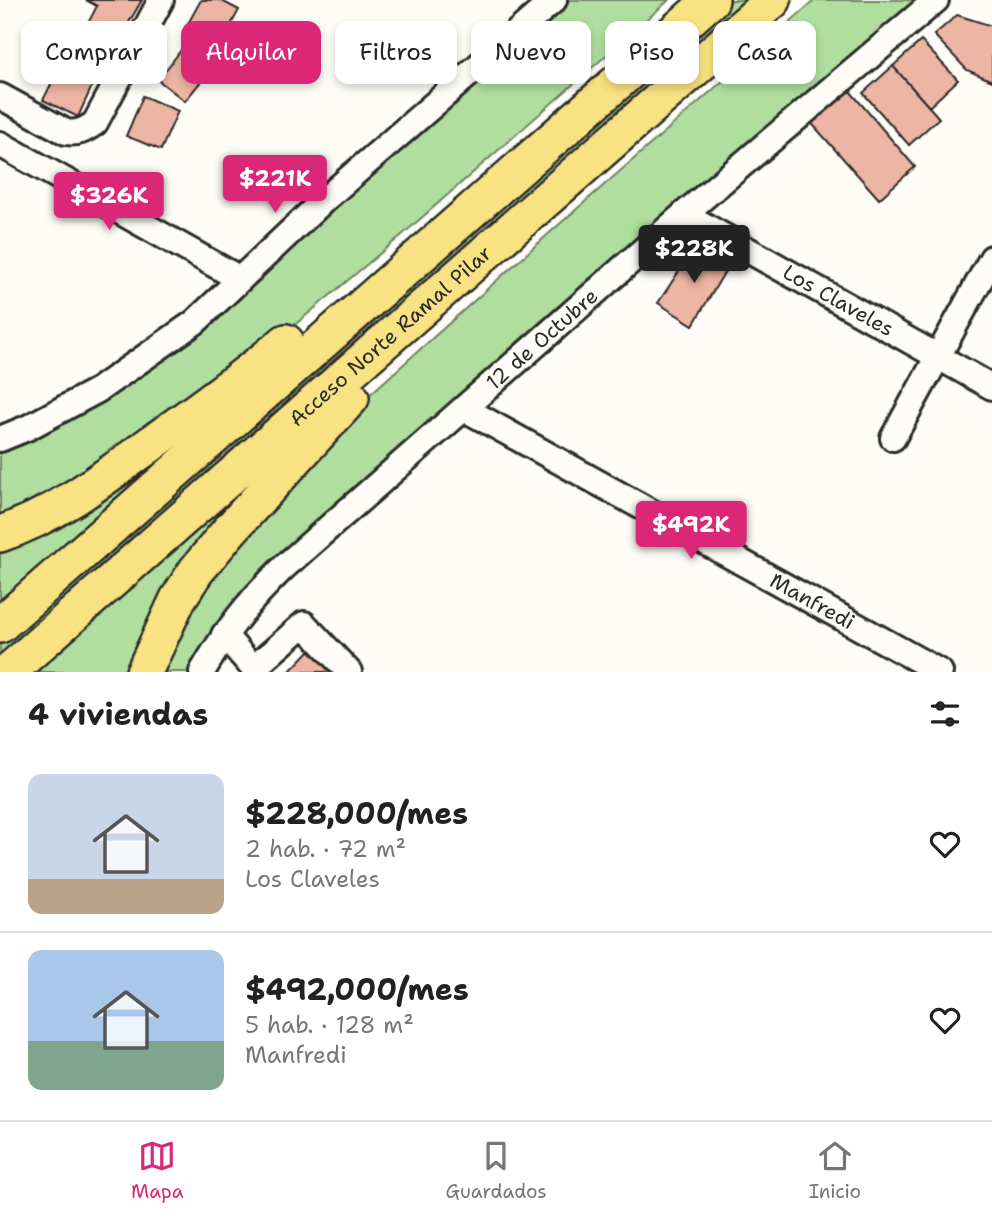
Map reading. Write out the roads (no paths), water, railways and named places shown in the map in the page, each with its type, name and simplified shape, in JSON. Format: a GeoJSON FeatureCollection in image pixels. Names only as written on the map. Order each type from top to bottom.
{"type":"FeatureCollection","features":[{"type":"Feature","properties":{"kind":"highway","name":"Acceso Norte Ramal Pilar"},"geometry":{"type":"LineString","coordinates":[[0,625],[708,0]]}},
{"type":"Feature","properties":{"kind":"highway","name":"Acceso Norte Ramal Pilar"},"geometry":{"type":"LineString","coordinates":[[8,672],[773,0]]}},
{"type":"Feature","properties":{"kind":"highway"},"geometry":{"type":"LineString","coordinates":[[705,60],[790,0]]}},
{"type":"Feature","properties":{"kind":"highway"},"geometry":{"type":"LineString","coordinates":[[0,534],[51,512],[96,484],[246,375],[444,214],[518,168]]}},
{"type":"Feature","properties":{"kind":"highway"},"geometry":{"type":"LineString","coordinates":[[144,672],[178,599],[196,571],[299,453],[404,345],[468,269]]}},
{"type":"Feature","properties":{"kind":"street"},"geometry":{"type":"LineString","coordinates":[[0,96],[66,132],[75,134],[87,129],[94,122],[161,0]]}},
{"type":"Feature","properties":{"kind":"street"},"geometry":{"type":"LineString","coordinates":[[0,439],[65,409],[136,365],[195,322],[324,200],[554,0]]}},
{"type":"Feature","properties":{"kind":"street","name":"12 de Octubre"},"geometry":{"type":"LineString","coordinates":[[202,672],[251,599],[284,567],[684,214],[936,0]]}},
{"type":"Feature","properties":{"kind":"street"},"geometry":{"type":"LineString","coordinates":[[0,144],[240,279]]}},
{"type":"Feature","properties":{"kind":"street","name":"Los Claveles"},"geometry":{"type":"LineString","coordinates":[[684,214],[992,387]]}},
{"type":"Feature","properties":{"kind":"street"},"geometry":{"type":"LineString","coordinates":[[894,438],[992,258]]}},
{"type":"Feature","properties":{"kind":"street","name":"Manfredi"},"geometry":{"type":"LineString","coordinates":[[465,409],[940,672]]}},
{"type":"Feature","properties":{"kind":"street"},"geometry":{"type":"LineString","coordinates":[[221,640],[256,670],[304,624],[349,672]]}},
{"type":"Feature","properties":{"kind":"street"},"geometry":{"type":"LineString","coordinates":[[221,640],[222,672]]}}]}
